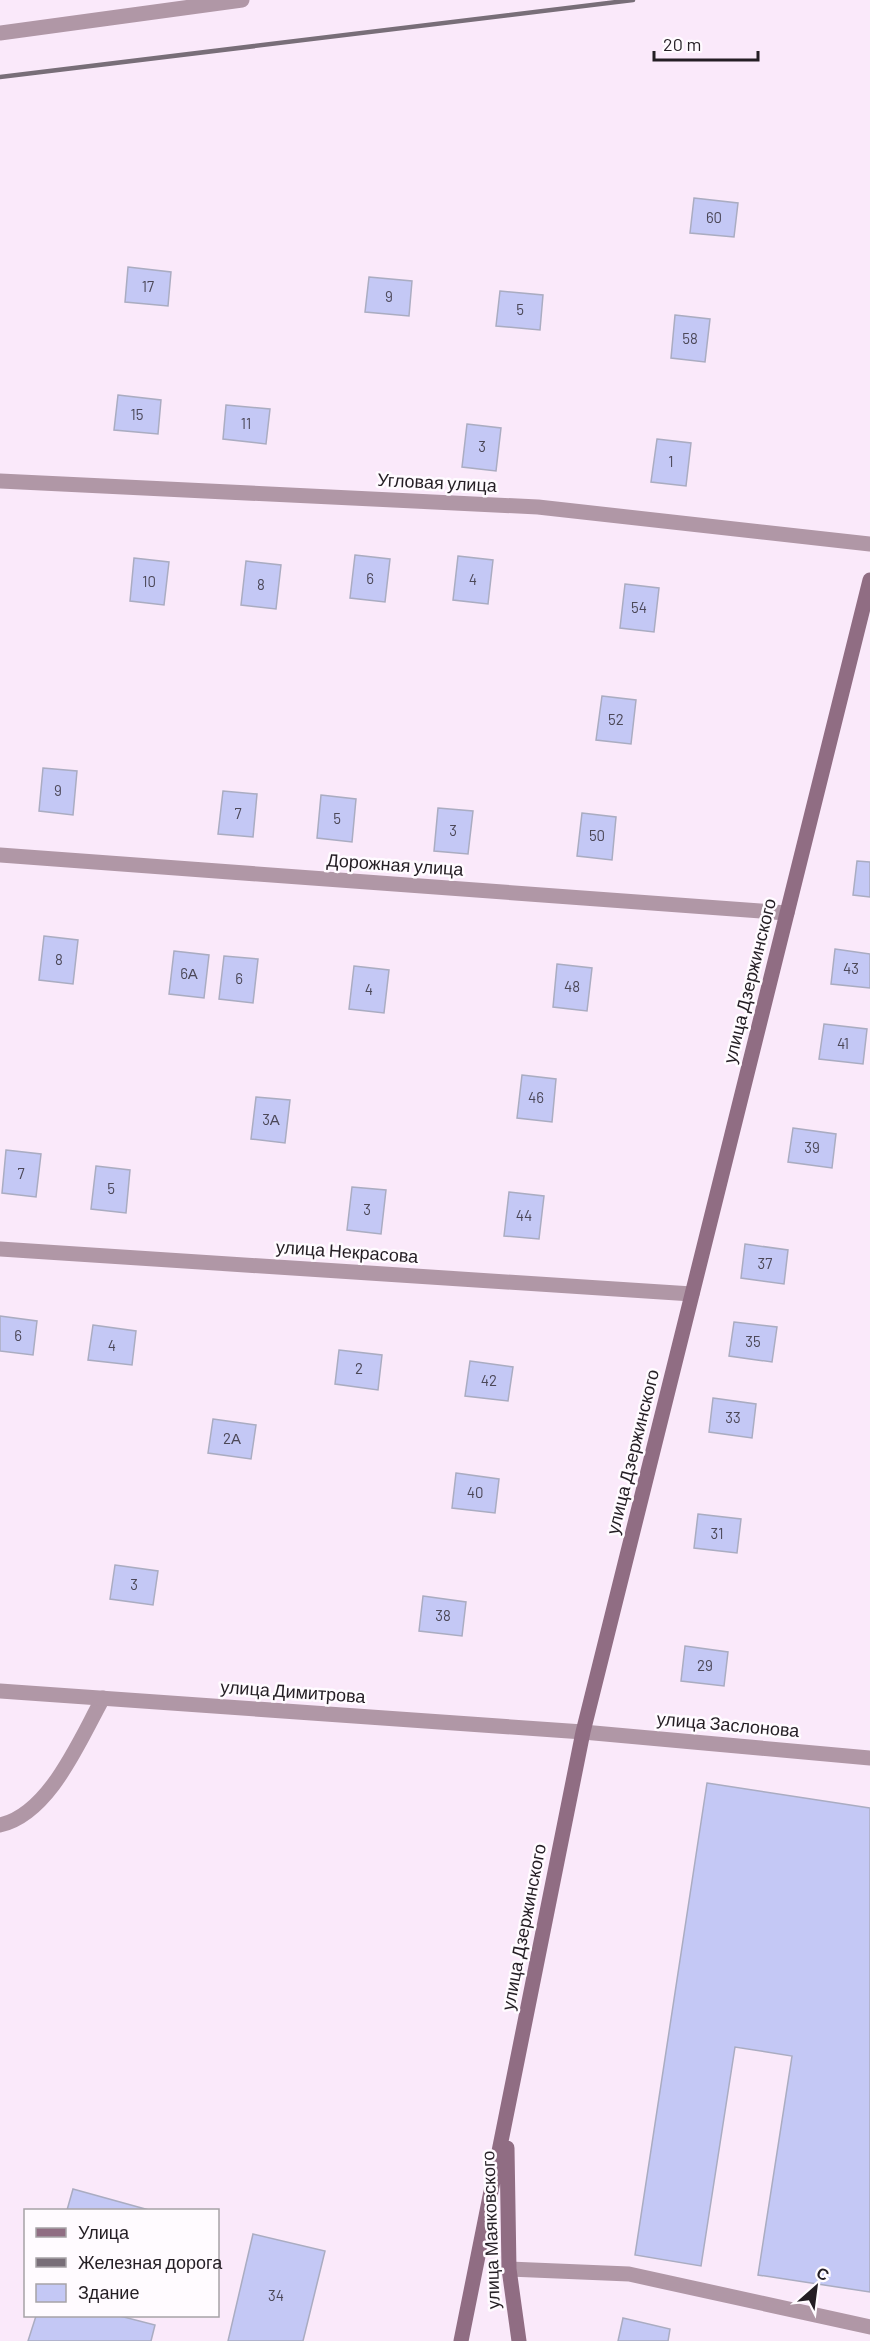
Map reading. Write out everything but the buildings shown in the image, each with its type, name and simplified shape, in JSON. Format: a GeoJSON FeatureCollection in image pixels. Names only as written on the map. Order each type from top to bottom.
{"type":"FeatureCollection","features":[{"type":"Feature","properties":{"kind":"main road","name":"улица Дзержинского"},"geometry":{"type":"LineString","coordinates":[[461,2341],[583,1732],[870,580]]}},
{"type":"Feature","properties":{"kind":"main road","name":"улица Маяковского"},"geometry":{"type":"LineString","coordinates":[[507,2118],[509,2269],[519,2341]]}},
{"type":"Feature","properties":{"kind":"street"},"geometry":{"type":"LineString","coordinates":[[0,33],[242,0]]}},
{"type":"Feature","properties":{"kind":"street","name":"Угловая улица"},"geometry":{"type":"LineString","coordinates":[[0,481],[538,507],[870,544]]}},
{"type":"Feature","properties":{"kind":"street","name":"Дорожная улица"},"geometry":{"type":"LineString","coordinates":[[0,855],[787,913]]}},
{"type":"Feature","properties":{"kind":"street","name":"улица Некрасова"},"geometry":{"type":"LineString","coordinates":[[0,1249],[692,1294]]}},
{"type":"Feature","properties":{"kind":"street","name":"улица Димитрова"},"geometry":{"type":"LineString","coordinates":[[0,1691],[583,1732]]}},
{"type":"Feature","properties":{"kind":"street"},"geometry":{"type":"LineString","coordinates":[[0,1825],[12,1822],[49,1793],[103,1698]]}},
{"type":"Feature","properties":{"kind":"street","name":"улица Заслонова"},"geometry":{"type":"LineString","coordinates":[[583,1732],[870,1758]]}},
{"type":"Feature","properties":{"kind":"street"},"geometry":{"type":"LineString","coordinates":[[509,2269],[629,2274],[870,2326]]}},
{"type":"Feature","properties":{"kind":"railway"},"geometry":{"type":"LineString","coordinates":[[0,77],[633,0]]}}]}
